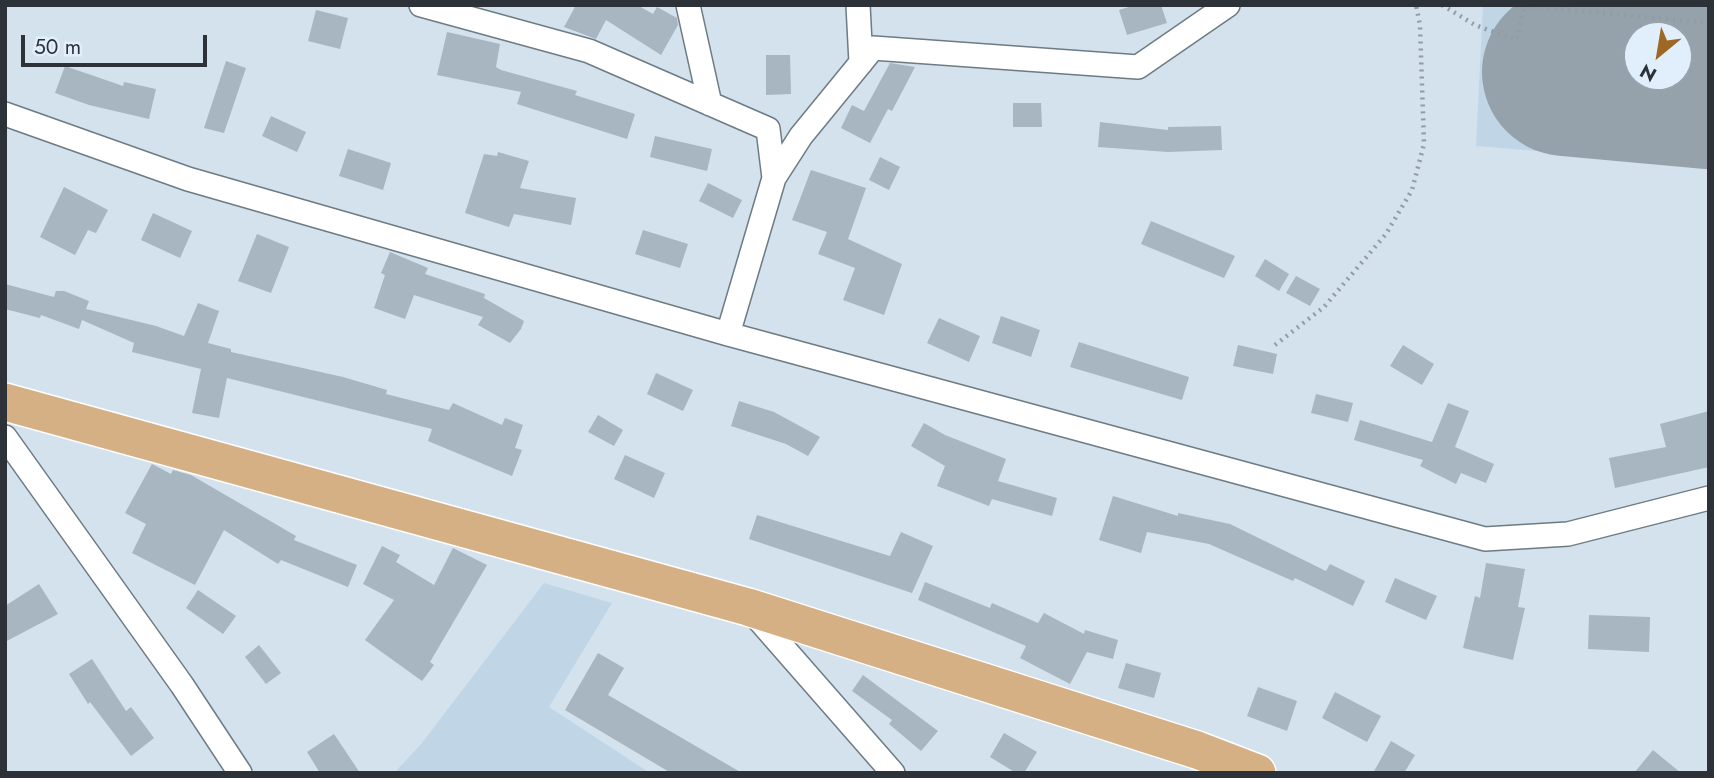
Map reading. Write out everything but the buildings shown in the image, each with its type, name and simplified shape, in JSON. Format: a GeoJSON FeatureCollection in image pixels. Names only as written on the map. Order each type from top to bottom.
{"type":"FeatureCollection","features":[{"type":"Feature","properties":{"kind":"main road"},"geometry":{"type":"LineString","coordinates":[[5,402],[748,607],[1198,750],[1257,773]]}},
{"type":"Feature","properties":{"kind":"street"},"geometry":{"type":"LineString","coordinates":[[421,5],[589,51],[768,129],[774,178]]}},
{"type":"Feature","properties":{"kind":"street"},"geometry":{"type":"LineString","coordinates":[[688,5],[710,104]]}},
{"type":"Feature","properties":{"kind":"street"},"geometry":{"type":"LineString","coordinates":[[859,5],[861,63]]}},
{"type":"Feature","properties":{"kind":"street"},"geometry":{"type":"LineString","coordinates":[[729,334],[774,178],[801,136],[873,48],[1138,67],[1228,5]]}},
{"type":"Feature","properties":{"kind":"street"},"geometry":{"type":"LineString","coordinates":[[5,114],[188,179],[729,334],[1485,539],[1568,534],[1709,498]]}},
{"type":"Feature","properties":{"kind":"street"},"geometry":{"type":"LineString","coordinates":[[5,438],[182,685],[240,773]]}},
{"type":"Feature","properties":{"kind":"street"},"geometry":{"type":"LineString","coordinates":[[748,607],[893,773]]}},
{"type":"Feature","properties":{"kind":"path"},"geometry":{"type":"LineString","coordinates":[[1275,345],[1324,307],[1386,234],[1412,190],[1424,144],[1420,24],[1416,5]]}},
{"type":"Feature","properties":{"kind":"path"},"geometry":{"type":"LineString","coordinates":[[1442,5],[1475,25],[1516,40],[1525,6],[1709,23]]}},
{"type":"Feature","properties":{"kind":"shaded area"},"geometry":{"type":"Polygon","coordinates":[[[1483,5],[1709,5],[1709,165],[1476,146],[1483,5]]]}},
{"type":"Feature","properties":{"kind":"shaded area"},"geometry":{"type":"Polygon","coordinates":[[[544,583],[612,603],[549,707],[650,773],[394,773],[422,743],[544,583]]]}},
{"type":"Feature","properties":{"kind":"runway"},"geometry":{"type":"LineString","coordinates":[[1566,72],[1709,85]]}}]}
